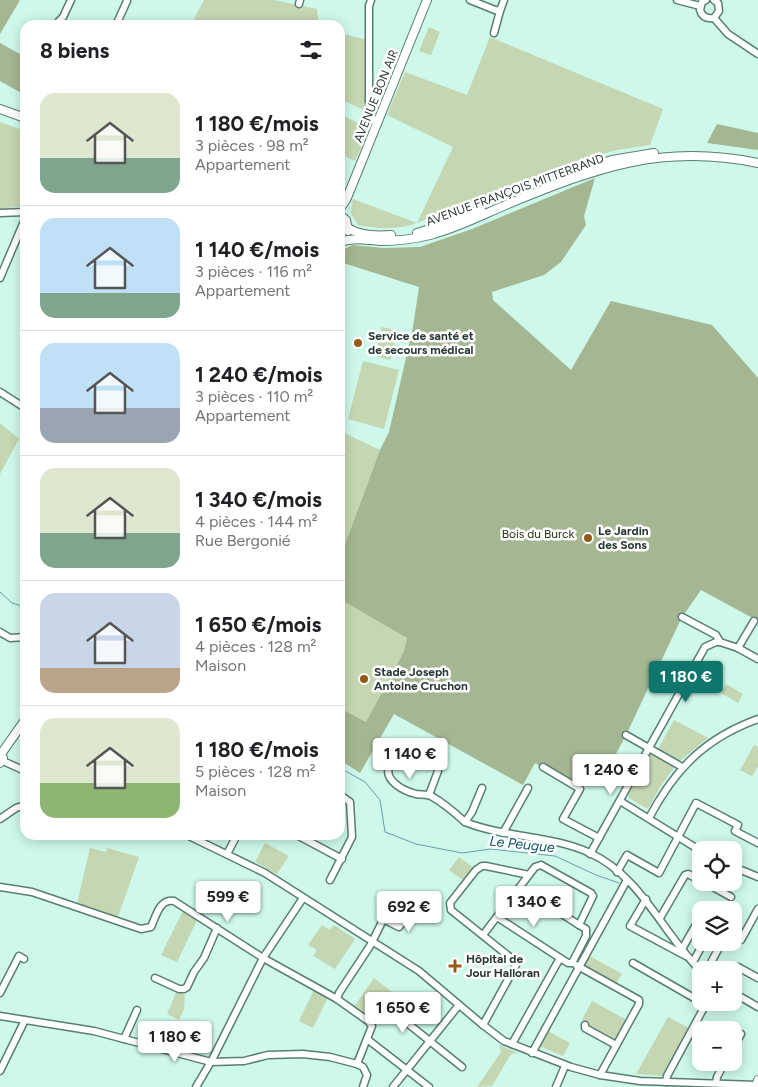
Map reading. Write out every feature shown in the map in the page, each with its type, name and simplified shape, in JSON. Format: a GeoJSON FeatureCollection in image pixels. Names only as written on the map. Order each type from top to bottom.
{"type":"FeatureCollection","features":[{"type":"Feature","properties":{"kind":"main road","name":"AVENUE BON AIR"},"geometry":{"type":"LineString","coordinates":[[345,204],[427,0]]}},
{"type":"Feature","properties":{"kind":"main road"},"geometry":{"type":"LineString","coordinates":[[0,108],[20,116]]}},
{"type":"Feature","properties":{"kind":"main road"},"geometry":{"type":"LineString","coordinates":[[0,114],[20,120]]}},
{"type":"Feature","properties":{"kind":"main road","name":"AVENUE FRANÇOIS MITTERRAND"},"geometry":{"type":"LineString","coordinates":[[345,221],[360,233],[384,236],[415,233],[433,228],[597,164],[645,153],[700,150],[758,158]]}},
{"type":"Feature","properties":{"kind":"main road","name":"AVENUE FRANÇOIS MITTERRAND"},"geometry":{"type":"LineString","coordinates":[[345,240],[352,238],[383,241],[401,240],[430,235],[588,173],[646,159],[700,156],[758,163]]}},
{"type":"Feature","properties":{"kind":"main road"},"geometry":{"type":"LineString","coordinates":[[345,221],[345,237]]}},
{"type":"Feature","properties":{"kind":"main road"},"geometry":{"type":"LineString","coordinates":[[1,758],[20,728]]}},
{"type":"Feature","properties":{"kind":"street"},"geometry":{"type":"LineString","coordinates":[[60,20],[64,17],[70,0]]}},
{"type":"Feature","properties":{"kind":"street"},"geometry":{"type":"LineString","coordinates":[[118,20],[128,0]]}},
{"type":"Feature","properties":{"kind":"street"},"geometry":{"type":"LineString","coordinates":[[371,0],[369,6],[369,102],[371,115],[376,124]]}},
{"type":"Feature","properties":{"kind":"street"},"geometry":{"type":"LineString","coordinates":[[470,0],[500,11]]}},
{"type":"Feature","properties":{"kind":"street"},"geometry":{"type":"LineString","coordinates":[[494,33],[504,0]]}},
{"type":"Feature","properties":{"kind":"street"},"geometry":{"type":"LineString","coordinates":[[677,0],[700,6]]}},
{"type":"Feature","properties":{"kind":"street"},"geometry":{"type":"LineString","coordinates":[[700,6],[706,0]]}},
{"type":"Feature","properties":{"kind":"street"},"geometry":{"type":"LineString","coordinates":[[714,0],[719,7],[719,11],[714,18]]}},
{"type":"Feature","properties":{"kind":"street"},"geometry":{"type":"LineString","coordinates":[[700,6],[702,15],[714,18],[728,34],[758,54]]}},
{"type":"Feature","properties":{"kind":"street"},"geometry":{"type":"LineString","coordinates":[[0,213],[20,212]]}},
{"type":"Feature","properties":{"kind":"street"},"geometry":{"type":"LineString","coordinates":[[0,278],[20,231]]}},
{"type":"Feature","properties":{"kind":"street"},"geometry":{"type":"LineString","coordinates":[[0,392],[20,405]]}},
{"type":"Feature","properties":{"kind":"street"},"geometry":{"type":"LineString","coordinates":[[682,617],[716,635],[720,642]]}},
{"type":"Feature","properties":{"kind":"street"},"geometry":{"type":"LineString","coordinates":[[738,648],[754,621]]}},
{"type":"Feature","properties":{"kind":"street"},"geometry":{"type":"LineString","coordinates":[[0,632],[10,638],[20,637]]}},
{"type":"Feature","properties":{"kind":"street"},"geometry":{"type":"LineString","coordinates":[[590,854],[705,647],[720,642],[738,648],[758,659]]}},
{"type":"Feature","properties":{"kind":"street"},"geometry":{"type":"LineString","coordinates":[[665,669],[686,681]]}},
{"type":"Feature","properties":{"kind":"street"},"geometry":{"type":"LineString","coordinates":[[649,818],[667,786],[682,767],[714,741],[734,729],[758,719]]}},
{"type":"Feature","properties":{"kind":"street"},"geometry":{"type":"LineString","coordinates":[[626,736],[682,767]]}},
{"type":"Feature","properties":{"kind":"street"},"geometry":{"type":"LineString","coordinates":[[429,795],[438,771],[437,767],[405,749],[399,750],[389,766],[388,773],[391,780],[401,788],[415,794],[429,795],[451,809],[465,822],[483,829],[566,845],[590,854],[617,872],[646,899],[687,957]]}},
{"type":"Feature","properties":{"kind":"street"},"geometry":{"type":"LineString","coordinates":[[1,758],[20,768]]}},
{"type":"Feature","properties":{"kind":"street"},"geometry":{"type":"LineString","coordinates":[[543,767],[580,789],[563,818],[599,838]]}},
{"type":"Feature","properties":{"kind":"street"},"geometry":{"type":"LineString","coordinates":[[465,822],[472,812],[482,788]]}},
{"type":"Feature","properties":{"kind":"street"},"geometry":{"type":"LineString","coordinates":[[504,833],[528,788]]}},
{"type":"Feature","properties":{"kind":"street"},"geometry":{"type":"LineString","coordinates":[[330,880],[352,837],[350,802],[345,799]]}},
{"type":"Feature","properties":{"kind":"street"},"geometry":{"type":"LineString","coordinates":[[620,801],[692,845]]}},
{"type":"Feature","properties":{"kind":"street"},"geometry":{"type":"LineString","coordinates":[[617,872],[627,855],[659,873],[696,803],[738,826],[735,831],[758,844]]}},
{"type":"Feature","properties":{"kind":"street"},"geometry":{"type":"LineString","coordinates":[[0,819],[20,807]]}},
{"type":"Feature","properties":{"kind":"street"},"geometry":{"type":"LineString","coordinates":[[198,840],[264,872],[419,971],[494,1034],[532,1053],[565,1066],[600,1075],[640,1081],[757,1084]]}},
{"type":"Feature","properties":{"kind":"street"},"geometry":{"type":"LineString","coordinates":[[228,854],[235,840]]}},
{"type":"Feature","properties":{"kind":"street"},"geometry":{"type":"LineString","coordinates":[[306,840],[342,859]]}},
{"type":"Feature","properties":{"kind":"street"},"geometry":{"type":"LineString","coordinates":[[483,935],[528,875],[535,867],[541,865],[592,893],[593,898],[579,925]]}},
{"type":"Feature","properties":{"kind":"street"},"geometry":{"type":"LineString","coordinates":[[483,1025],[516,965],[514,960],[451,910],[450,903],[476,870],[482,866],[528,875]]}},
{"type":"Feature","properties":{"kind":"street"},"geometry":{"type":"LineString","coordinates":[[742,869],[757,874]]}},
{"type":"Feature","properties":{"kind":"street"},"geometry":{"type":"LineString","coordinates":[[660,918],[685,875],[688,874],[692,876]]}},
{"type":"Feature","properties":{"kind":"street"},"geometry":{"type":"LineString","coordinates":[[532,1053],[626,880]]}},
{"type":"Feature","properties":{"kind":"street"},"geometry":{"type":"LineString","coordinates":[[0,887],[32,892],[142,929],[151,927],[163,903],[169,900],[174,901],[263,958],[337,999],[371,1024],[358,1064]]}},
{"type":"Feature","properties":{"kind":"street"},"geometry":{"type":"LineString","coordinates":[[520,887],[586,929],[586,936],[572,963]]}},
{"type":"Feature","properties":{"kind":"street"},"geometry":{"type":"LineString","coordinates":[[718,891],[731,898]]}},
{"type":"Feature","properties":{"kind":"street"},"geometry":{"type":"LineString","coordinates":[[196,1087],[211,1062],[263,958],[303,898]]}},
{"type":"Feature","properties":{"kind":"street"},"geometry":{"type":"LineString","coordinates":[[337,999],[382,922],[385,920],[399,927],[416,904],[418,898]]}},
{"type":"Feature","properties":{"kind":"street"},"geometry":{"type":"LineString","coordinates":[[646,899],[630,926],[692,961]]}},
{"type":"Feature","properties":{"kind":"street"},"geometry":{"type":"LineString","coordinates":[[742,938],[758,909]]}},
{"type":"Feature","properties":{"kind":"street"},"geometry":{"type":"LineString","coordinates":[[497,917],[568,963],[572,963],[639,1000],[639,1004],[600,1075]]}},
{"type":"Feature","properties":{"kind":"street"},"geometry":{"type":"LineString","coordinates":[[158,981],[179,989],[187,987],[194,972],[204,958],[217,928]]}},
{"type":"Feature","properties":{"kind":"street"},"geometry":{"type":"LineString","coordinates":[[682,950],[692,932]]}},
{"type":"Feature","properties":{"kind":"street"},"geometry":{"type":"LineString","coordinates":[[0,993],[19,956],[24,958]]}},
{"type":"Feature","properties":{"kind":"street"},"geometry":{"type":"LineString","coordinates":[[512,1044],[560,958]]}},
{"type":"Feature","properties":{"kind":"street"},"geometry":{"type":"LineString","coordinates":[[633,963],[692,996]]}},
{"type":"Feature","properties":{"kind":"street"},"geometry":{"type":"LineString","coordinates":[[742,970],[758,978]]}},
{"type":"Feature","properties":{"kind":"street"},"geometry":{"type":"LineString","coordinates":[[742,998],[758,1007]]}},
{"type":"Feature","properties":{"kind":"street"},"geometry":{"type":"LineString","coordinates":[[393,1087],[459,1005]]}},
{"type":"Feature","properties":{"kind":"street"},"geometry":{"type":"LineString","coordinates":[[124,1039],[137,1010]]}},
{"type":"Feature","properties":{"kind":"street"},"geometry":{"type":"LineString","coordinates":[[391,1010],[462,1067]]}},
{"type":"Feature","properties":{"kind":"street"},"geometry":{"type":"LineString","coordinates":[[666,1082],[667,1076],[700,1011]]}},
{"type":"Feature","properties":{"kind":"street"},"geometry":{"type":"LineString","coordinates":[[0,1016],[94,1031],[211,1062],[244,1061],[268,1055],[303,1054],[330,1058],[358,1064],[363,1067],[367,1075],[363,1087]]}},
{"type":"Feature","properties":{"kind":"street"},"geometry":{"type":"LineString","coordinates":[[0,1071],[25,1020]]}},
{"type":"Feature","properties":{"kind":"street"},"geometry":{"type":"LineString","coordinates":[[585,1025],[585,1028],[616,1045]]}},
{"type":"Feature","properties":{"kind":"street"},"geometry":{"type":"LineString","coordinates":[[367,1039],[429,1087]]}},
{"type":"Feature","properties":{"kind":"street"},"geometry":{"type":"LineString","coordinates":[[556,1087],[565,1066]]}},
{"type":"Feature","properties":{"kind":"street"},"geometry":{"type":"LineString","coordinates":[[716,1083],[721,1071]]}},
{"type":"Feature","properties":{"kind":"green space"},"geometry":{"type":"Polygon","coordinates":[[[0,0],[20,0],[0,34],[0,0]]]}},
{"type":"Feature","properties":{"kind":"green space"},"geometry":{"type":"Polygon","coordinates":[[[204,0],[274,0],[317,9],[318,20],[194,20],[204,0]]]}},
{"type":"Feature","properties":{"kind":"green space"},"geometry":{"type":"Polygon","coordinates":[[[429,27],[440,32],[431,55],[419,51],[429,27]]]}},
{"type":"Feature","properties":{"kind":"green space"},"geometry":{"type":"Polygon","coordinates":[[[345,34],[367,40],[366,111],[345,101],[345,34]]]}},
{"type":"Feature","properties":{"kind":"green space"},"geometry":{"type":"Polygon","coordinates":[[[490,37],[663,109],[650,145],[617,150],[579,160],[417,223],[453,147],[387,115],[405,72],[467,95],[490,37]]]}},
{"type":"Feature","properties":{"kind":"green space"},"geometry":{"type":"Polygon","coordinates":[[[0,43],[20,54],[20,92],[0,81],[0,43]]]}},
{"type":"Feature","properties":{"kind":"green space"},"geometry":{"type":"Polygon","coordinates":[[[345,116],[364,126],[361,148],[355,161],[345,156],[345,116]]]}},
{"type":"Feature","properties":{"kind":"green space"},"geometry":{"type":"Polygon","coordinates":[[[0,122],[20,129],[20,207],[0,209],[0,122]]]}},
{"type":"Feature","properties":{"kind":"green space"},"geometry":{"type":"Polygon","coordinates":[[[717,124],[758,133],[758,150],[707,143],[717,124]]]}},
{"type":"Feature","properties":{"kind":"green space","name":"Bois du Burck"},"geometry":{"type":"Polygon","coordinates":[[[595,178],[584,216],[586,225],[561,262],[544,275],[492,292],[493,300],[571,370],[611,301],[712,325],[758,378],[758,621],[701,590],[682,617],[626,735],[600,784],[578,772],[571,783],[535,763],[523,785],[394,714],[360,773],[345,763],[345,711],[366,722],[404,651],[407,638],[345,602],[345,544],[380,450],[389,432],[413,327],[419,287],[345,264],[345,249],[353,245],[383,248],[420,247],[472,229],[595,178]]]}},
{"type":"Feature","properties":{"kind":"green space"},"geometry":{"type":"Polygon","coordinates":[[[353,199],[417,223],[388,228],[358,225],[351,213],[353,199]]]}},
{"type":"Feature","properties":{"kind":"green space"},"geometry":{"type":"Polygon","coordinates":[[[382,327],[398,331],[390,360],[375,356],[382,327]]]}},
{"type":"Feature","properties":{"kind":"green space"},"geometry":{"type":"Polygon","coordinates":[[[363,361],[399,370],[384,429],[348,419],[363,361]]]}},
{"type":"Feature","properties":{"kind":"green space"},"geometry":{"type":"Polygon","coordinates":[[[0,423],[19,439],[0,474],[0,423]]]}},
{"type":"Feature","properties":{"kind":"green space"},"geometry":{"type":"Polygon","coordinates":[[[345,433],[380,450],[345,544],[345,433]]]}},
{"type":"Feature","properties":{"kind":"green space","name":"Stade Joseph Antoine Cruchon"},"geometry":{"type":"Polygon","coordinates":[[[345,602],[407,637],[404,651],[366,722],[345,711],[345,602]]]}},
{"type":"Feature","properties":{"kind":"green space"},"geometry":{"type":"Polygon","coordinates":[[[726,684],[743,694],[738,703],[721,693],[726,684]]]}},
{"type":"Feature","properties":{"kind":"green space"},"geometry":{"type":"Polygon","coordinates":[[[674,720],[708,738],[680,761],[658,749],[674,720]]]}},
{"type":"Feature","properties":{"kind":"green space"},"geometry":{"type":"Polygon","coordinates":[[[754,745],[758,747],[758,766],[752,776],[740,770],[754,745]]]}},
{"type":"Feature","properties":{"kind":"green space"},"geometry":{"type":"Polygon","coordinates":[[[651,754],[673,765],[673,769],[649,807],[646,808],[629,798],[628,794],[651,754]]]}},
{"type":"Feature","properties":{"kind":"green space"},"geometry":{"type":"Polygon","coordinates":[[[265,843],[289,856],[277,874],[255,862],[265,843]]]}},
{"type":"Feature","properties":{"kind":"green space"},"geometry":{"type":"Polygon","coordinates":[[[90,848],[106,852],[107,848],[139,857],[118,917],[77,904],[90,848]]]}},
{"type":"Feature","properties":{"kind":"green space"},"geometry":{"type":"Polygon","coordinates":[[[459,857],[474,868],[464,881],[449,870],[459,857]]]}},
{"type":"Feature","properties":{"kind":"green space"},"geometry":{"type":"Polygon","coordinates":[[[183,911],[197,920],[177,962],[161,955],[183,911]]]}},
{"type":"Feature","properties":{"kind":"green space"},"geometry":{"type":"Polygon","coordinates":[[[322,925],[330,930],[334,925],[355,939],[335,969],[313,956],[317,950],[308,945],[322,925]]]}},
{"type":"Feature","properties":{"kind":"green space"},"geometry":{"type":"Polygon","coordinates":[[[588,955],[622,974],[615,985],[584,968],[582,965],[588,955]]]}},
{"type":"Feature","properties":{"kind":"green space"},"geometry":{"type":"Polygon","coordinates":[[[374,978],[396,995],[375,1023],[354,1007],[374,978]]]}},
{"type":"Feature","properties":{"kind":"green space"},"geometry":{"type":"Polygon","coordinates":[[[314,990],[328,997],[313,1028],[299,1021],[314,990]]]}},
{"type":"Feature","properties":{"kind":"green space"},"geometry":{"type":"Polygon","coordinates":[[[177,991],[185,995],[184,1009],[179,1020],[167,1014],[177,991]]]}},
{"type":"Feature","properties":{"kind":"green space"},"geometry":{"type":"Polygon","coordinates":[[[592,1001],[627,1020],[615,1041],[590,1028],[588,1023],[582,1020],[592,1001]]]}},
{"type":"Feature","properties":{"kind":"green space"},"geometry":{"type":"Polygon","coordinates":[[[668,1017],[691,1029],[666,1073],[661,1076],[636,1074],[668,1017]]]}},
{"type":"Feature","properties":{"kind":"green space"},"geometry":{"type":"Polygon","coordinates":[[[546,1030],[570,1043],[563,1056],[541,1047],[539,1043],[546,1030]]]}},
{"type":"Feature","properties":{"kind":"green space"},"geometry":{"type":"Polygon","coordinates":[[[499,1045],[518,1053],[511,1054],[492,1086],[477,1087],[501,1052],[499,1045]]]}},
{"type":"Feature","properties":{"kind":"waterway","name":"Le Peugue"},"geometry":{"type":"LineString","coordinates":[[0,592],[12,603],[20,605]]}},
{"type":"Feature","properties":{"kind":"waterway","name":"Le Peugue"},"geometry":{"type":"LineString","coordinates":[[345,771],[365,782],[380,800],[385,832],[416,844],[462,853],[491,849],[555,856],[596,875],[619,883]]}},
{"type":"Feature","properties":{"kind":"place","name":"Service de santé et de secours médical"},"geometry":{"type":"Point","coordinates":[358,343]}},
{"type":"Feature","properties":{"kind":"place","name":"Le Jardin des Sons"},"geometry":{"type":"Point","coordinates":[588,538]}},
{"type":"Feature","properties":{"kind":"place","name":"Stade Joseph Antoine Cruchon"},"geometry":{"type":"Point","coordinates":[364,679]}},
{"type":"Feature","properties":{"kind":"place","name":"Hôpital de Jour Halloran"},"geometry":{"type":"Point","coordinates":[455,966]}}]}
